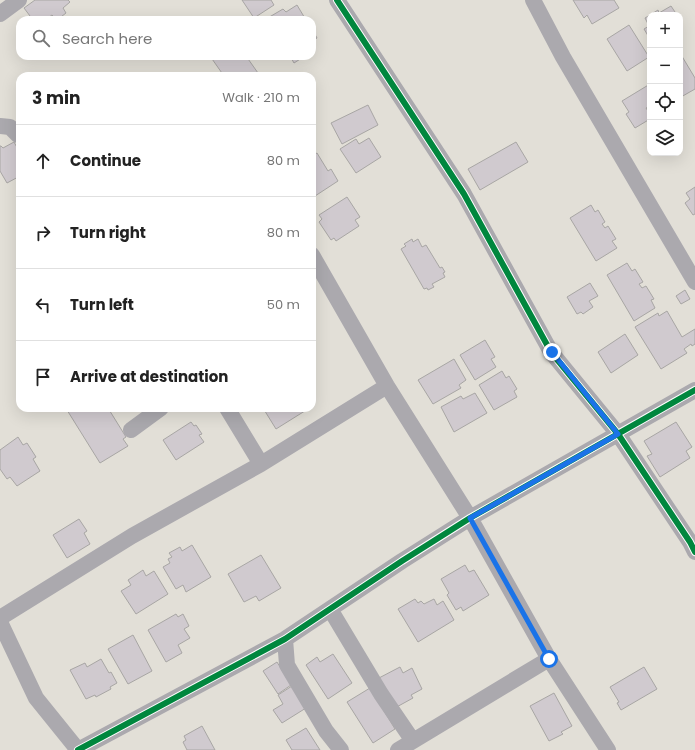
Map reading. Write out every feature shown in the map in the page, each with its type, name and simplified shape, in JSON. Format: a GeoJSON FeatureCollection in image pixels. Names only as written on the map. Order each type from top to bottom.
{"type":"FeatureCollection","features":[{"type":"Feature","properties":{"kind":"street"},"geometry":{"type":"LineString","coordinates":[[0,14],[20,0]]}},
{"type":"Feature","properties":{"kind":"street"},"geometry":{"type":"LineString","coordinates":[[337,0],[464,194],[552,352],[618,434],[690,542],[695,552]]}},
{"type":"Feature","properties":{"kind":"street"},"geometry":{"type":"LineString","coordinates":[[534,0],[563,57],[695,282]]}},
{"type":"Feature","properties":{"kind":"street"},"geometry":{"type":"LineString","coordinates":[[0,126],[10,127],[16,133]]}},
{"type":"Feature","properties":{"kind":"street"},"geometry":{"type":"LineString","coordinates":[[316,262],[387,386],[470,518],[549,659],[608,750]]}},
{"type":"Feature","properties":{"kind":"street"},"geometry":{"type":"LineString","coordinates":[[0,618],[132,536],[261,464],[387,386]]}},
{"type":"Feature","properties":{"kind":"street"},"geometry":{"type":"LineString","coordinates":[[0,622],[36,698],[78,750],[285,639],[402,560],[470,518],[695,390]]}},
{"type":"Feature","properties":{"kind":"street"},"geometry":{"type":"LineString","coordinates":[[131,430],[156,412]]}},
{"type":"Feature","properties":{"kind":"street"},"geometry":{"type":"LineString","coordinates":[[228,412],[261,464]]}},
{"type":"Feature","properties":{"kind":"street"},"geometry":{"type":"LineString","coordinates":[[330,609],[380,694],[413,741]]}},
{"type":"Feature","properties":{"kind":"street"},"geometry":{"type":"LineString","coordinates":[[285,639],[287,665],[326,731],[341,750]]}},
{"type":"Feature","properties":{"kind":"street"},"geometry":{"type":"LineString","coordinates":[[398,750],[549,659]]}},
{"type":"Feature","properties":{"kind":"building"},"geometry":{"type":"Polygon","coordinates":[[[35,0],[68,0],[70,2],[63,8],[66,13],[62,16],[30,16],[24,8],[35,0]]]}},
{"type":"Feature","properties":{"kind":"building"},"geometry":{"type":"Polygon","coordinates":[[[242,0],[271,0],[274,5],[257,16],[253,16],[242,0]]]}},
{"type":"Feature","properties":{"kind":"building"},"geometry":{"type":"Polygon","coordinates":[[[573,0],[614,0],[619,8],[592,24],[587,15],[584,18],[573,0]]]}},
{"type":"Feature","properties":{"kind":"building"},"geometry":{"type":"Polygon","coordinates":[[[297,5],[304,16],[271,16],[283,9],[286,12],[297,5]]]}},
{"type":"Feature","properties":{"kind":"building"},"geometry":{"type":"Polygon","coordinates":[[[671,6],[675,12],[661,12],[671,6]]]}},
{"type":"Feature","properties":{"kind":"building"},"geometry":{"type":"Polygon","coordinates":[[[629,25],[647,54],[647,58],[627,71],[607,39],[629,25]]]}},
{"type":"Feature","properties":{"kind":"building"},"geometry":{"type":"Polygon","coordinates":[[[647,27],[647,34],[644,29],[647,27]]]}},
{"type":"Feature","properties":{"kind":"building"},"geometry":{"type":"Polygon","coordinates":[[[683,58],[695,78],[695,89],[683,96],[683,58]]]}},
{"type":"Feature","properties":{"kind":"building"},"geometry":{"type":"Polygon","coordinates":[[[213,60],[249,60],[257,72],[221,72],[213,60]]]}},
{"type":"Feature","properties":{"kind":"building"},"geometry":{"type":"Polygon","coordinates":[[[647,86],[647,121],[635,128],[626,114],[629,112],[622,101],[647,86]]]}},
{"type":"Feature","properties":{"kind":"building"},"geometry":{"type":"Polygon","coordinates":[[[368,105],[378,125],[342,144],[331,123],[368,105]]]}},
{"type":"Feature","properties":{"kind":"building"},"geometry":{"type":"Polygon","coordinates":[[[369,138],[381,157],[356,173],[340,149],[356,139],[359,144],[369,138]]]}},
{"type":"Feature","properties":{"kind":"building"},"geometry":{"type":"Polygon","coordinates":[[[14,142],[16,146],[16,178],[7,183],[0,171],[0,146],[3,148],[14,142]]]}},
{"type":"Feature","properties":{"kind":"building"},"geometry":{"type":"Polygon","coordinates":[[[516,142],[528,162],[480,190],[468,169],[516,142]]]}},
{"type":"Feature","properties":{"kind":"building"},"geometry":{"type":"Polygon","coordinates":[[[316,154],[328,171],[331,169],[338,181],[316,195],[316,154]]]}},
{"type":"Feature","properties":{"kind":"building"},"geometry":{"type":"Polygon","coordinates":[[[695,187],[695,214],[693,215],[685,203],[690,199],[686,193],[695,187]]]}},
{"type":"Feature","properties":{"kind":"building"},"geometry":{"type":"Polygon","coordinates":[[[347,197],[360,217],[355,220],[359,226],[336,241],[334,238],[331,240],[319,222],[322,219],[319,215],[347,197]]]}},
{"type":"Feature","properties":{"kind":"building"},"geometry":{"type":"Polygon","coordinates":[[[591,205],[595,212],[598,210],[605,222],[602,224],[605,228],[608,226],[616,239],[612,241],[617,248],[596,261],[570,218],[591,205]]]}},
{"type":"Feature","properties":{"kind":"building"},"geometry":{"type":"Polygon","coordinates":[[[412,239],[413,242],[418,239],[422,247],[426,245],[440,268],[442,267],[445,272],[443,273],[445,277],[432,284],[434,287],[428,290],[427,288],[424,289],[401,249],[406,246],[404,244],[412,239]]]}},
{"type":"Feature","properties":{"kind":"building"},"geometry":{"type":"Polygon","coordinates":[[[627,263],[632,271],[635,269],[643,282],[639,284],[642,288],[646,286],[654,299],[651,300],[655,308],[634,321],[607,275],[627,263]]]}},
{"type":"Feature","properties":{"kind":"building"},"geometry":{"type":"Polygon","coordinates":[[[590,283],[598,296],[589,301],[593,307],[583,314],[581,312],[577,314],[567,297],[590,283]]]}},
{"type":"Feature","properties":{"kind":"building"},"geometry":{"type":"Polygon","coordinates":[[[685,290],[690,299],[681,304],[676,296],[685,290]]]}},
{"type":"Feature","properties":{"kind":"building"},"geometry":{"type":"Polygon","coordinates":[[[667,311],[682,337],[695,329],[695,344],[692,346],[691,344],[684,349],[687,353],[661,369],[635,327],[658,313],[659,316],[667,311]]]}},
{"type":"Feature","properties":{"kind":"building"},"geometry":{"type":"Polygon","coordinates":[[[625,334],[638,355],[611,373],[598,352],[625,334]]]}},
{"type":"Feature","properties":{"kind":"building"},"geometry":{"type":"Polygon","coordinates":[[[485,340],[495,357],[491,359],[496,367],[475,380],[460,355],[485,340]]]}},
{"type":"Feature","properties":{"kind":"building"},"geometry":{"type":"Polygon","coordinates":[[[454,359],[466,380],[459,385],[461,388],[433,404],[418,380],[454,359]]]}},
{"type":"Feature","properties":{"kind":"building"},"geometry":{"type":"Polygon","coordinates":[[[502,371],[506,378],[509,376],[517,389],[514,391],[517,397],[494,410],[479,385],[502,371]]]}},
{"type":"Feature","properties":{"kind":"building"},"geometry":{"type":"Polygon","coordinates":[[[475,393],[487,413],[454,432],[441,407],[461,396],[463,399],[475,393]]]}},
{"type":"Feature","properties":{"kind":"building"},"geometry":{"type":"Polygon","coordinates":[[[68,412],[110,412],[126,437],[123,439],[128,446],[100,463],[68,412]]]}},
{"type":"Feature","properties":{"kind":"building"},"geometry":{"type":"Polygon","coordinates":[[[265,412],[303,412],[276,429],[265,412]]]}},
{"type":"Feature","properties":{"kind":"building"},"geometry":{"type":"Polygon","coordinates":[[[191,422],[194,426],[196,425],[202,434],[199,435],[204,442],[176,460],[163,440],[191,422]]]}},
{"type":"Feature","properties":{"kind":"building"},"geometry":{"type":"Polygon","coordinates":[[[676,422],[692,447],[686,451],[690,458],[660,477],[647,456],[652,454],[644,441],[676,422]]]}},
{"type":"Feature","properties":{"kind":"building"},"geometry":{"type":"Polygon","coordinates":[[[18,437],[23,445],[27,443],[36,457],[33,459],[40,471],[17,486],[10,477],[7,479],[0,469],[0,450],[18,437]]]}},
{"type":"Feature","properties":{"kind":"building"},"geometry":{"type":"Polygon","coordinates":[[[79,519],[87,531],[84,533],[90,544],[67,558],[53,535],[79,519]]]}},
{"type":"Feature","properties":{"kind":"building"},"geometry":{"type":"Polygon","coordinates":[[[192,545],[211,577],[186,592],[183,585],[176,589],[163,567],[170,563],[168,559],[172,557],[169,553],[180,547],[182,551],[192,545]]]}},
{"type":"Feature","properties":{"kind":"building"},"geometry":{"type":"Polygon","coordinates":[[[261,555],[281,588],[259,601],[256,596],[244,602],[228,574],[261,555]]]}},
{"type":"Feature","properties":{"kind":"building"},"geometry":{"type":"Polygon","coordinates":[[[465,565],[469,572],[474,570],[489,595],[463,611],[461,607],[456,610],[447,595],[449,593],[441,579],[465,565]]]}},
{"type":"Feature","properties":{"kind":"building"},"geometry":{"type":"Polygon","coordinates":[[[143,570],[146,576],[154,571],[168,594],[136,614],[121,591],[131,585],[128,580],[143,570]]]}},
{"type":"Feature","properties":{"kind":"building"},"geometry":{"type":"Polygon","coordinates":[[[415,599],[418,603],[421,601],[424,604],[434,599],[437,605],[443,601],[454,620],[418,642],[398,609],[415,599]]]}},
{"type":"Feature","properties":{"kind":"building"},"geometry":{"type":"Polygon","coordinates":[[[176,614],[178,617],[183,614],[189,626],[184,629],[190,638],[178,645],[182,653],[166,662],[148,630],[176,614]]]}},
{"type":"Feature","properties":{"kind":"building"},"geometry":{"type":"Polygon","coordinates":[[[133,635],[152,671],[128,684],[108,649],[133,635]]]}},
{"type":"Feature","properties":{"kind":"building"},"geometry":{"type":"Polygon","coordinates":[[[333,654],[352,683],[328,699],[306,665],[317,657],[320,662],[333,654]]]}},
{"type":"Feature","properties":{"kind":"building"},"geometry":{"type":"Polygon","coordinates":[[[101,659],[117,683],[110,687],[111,689],[96,697],[95,695],[86,699],[70,670],[85,663],[87,667],[101,659]]]}},
{"type":"Feature","properties":{"kind":"building"},"geometry":{"type":"Polygon","coordinates":[[[277,662],[291,685],[278,694],[263,671],[277,662]]]}},
{"type":"Feature","properties":{"kind":"building"},"geometry":{"type":"Polygon","coordinates":[[[400,667],[403,673],[412,668],[422,689],[411,695],[413,698],[393,709],[377,679],[400,667]]]}},
{"type":"Feature","properties":{"kind":"building"},"geometry":{"type":"Polygon","coordinates":[[[644,667],[657,689],[621,710],[617,703],[619,702],[610,687],[644,667]]]}},
{"type":"Feature","properties":{"kind":"building"},"geometry":{"type":"Polygon","coordinates":[[[292,686],[306,708],[282,723],[273,710],[283,704],[278,695],[292,686]]]}},
{"type":"Feature","properties":{"kind":"building"},"geometry":{"type":"Polygon","coordinates":[[[370,688],[395,729],[373,743],[347,702],[370,688]]]}},
{"type":"Feature","properties":{"kind":"building"},"geometry":{"type":"Polygon","coordinates":[[[554,693],[572,726],[561,732],[563,734],[549,741],[530,706],[554,693]]]}},
{"type":"Feature","properties":{"kind":"building"},"geometry":{"type":"Polygon","coordinates":[[[202,726],[215,750],[187,750],[183,742],[186,740],[184,736],[202,726]]]}},
{"type":"Feature","properties":{"kind":"building"},"geometry":{"type":"Polygon","coordinates":[[[306,728],[320,750],[292,750],[286,740],[306,728]]]}},
{"type":"Feature","properties":{"kind":"cycle path"},"geometry":{"type":"LineString","coordinates":[[337,0],[464,194],[551,352],[618,434],[690,542],[695,552]]}},
{"type":"Feature","properties":{"kind":"cycle path"},"geometry":{"type":"LineString","coordinates":[[78,750],[285,639],[402,561],[470,518],[695,390]]}},
{"type":"Feature","properties":{"kind":"route"},"geometry":{"type":"LineString","coordinates":[[549,659],[470,518],[618,434],[552,352]]}}]}
